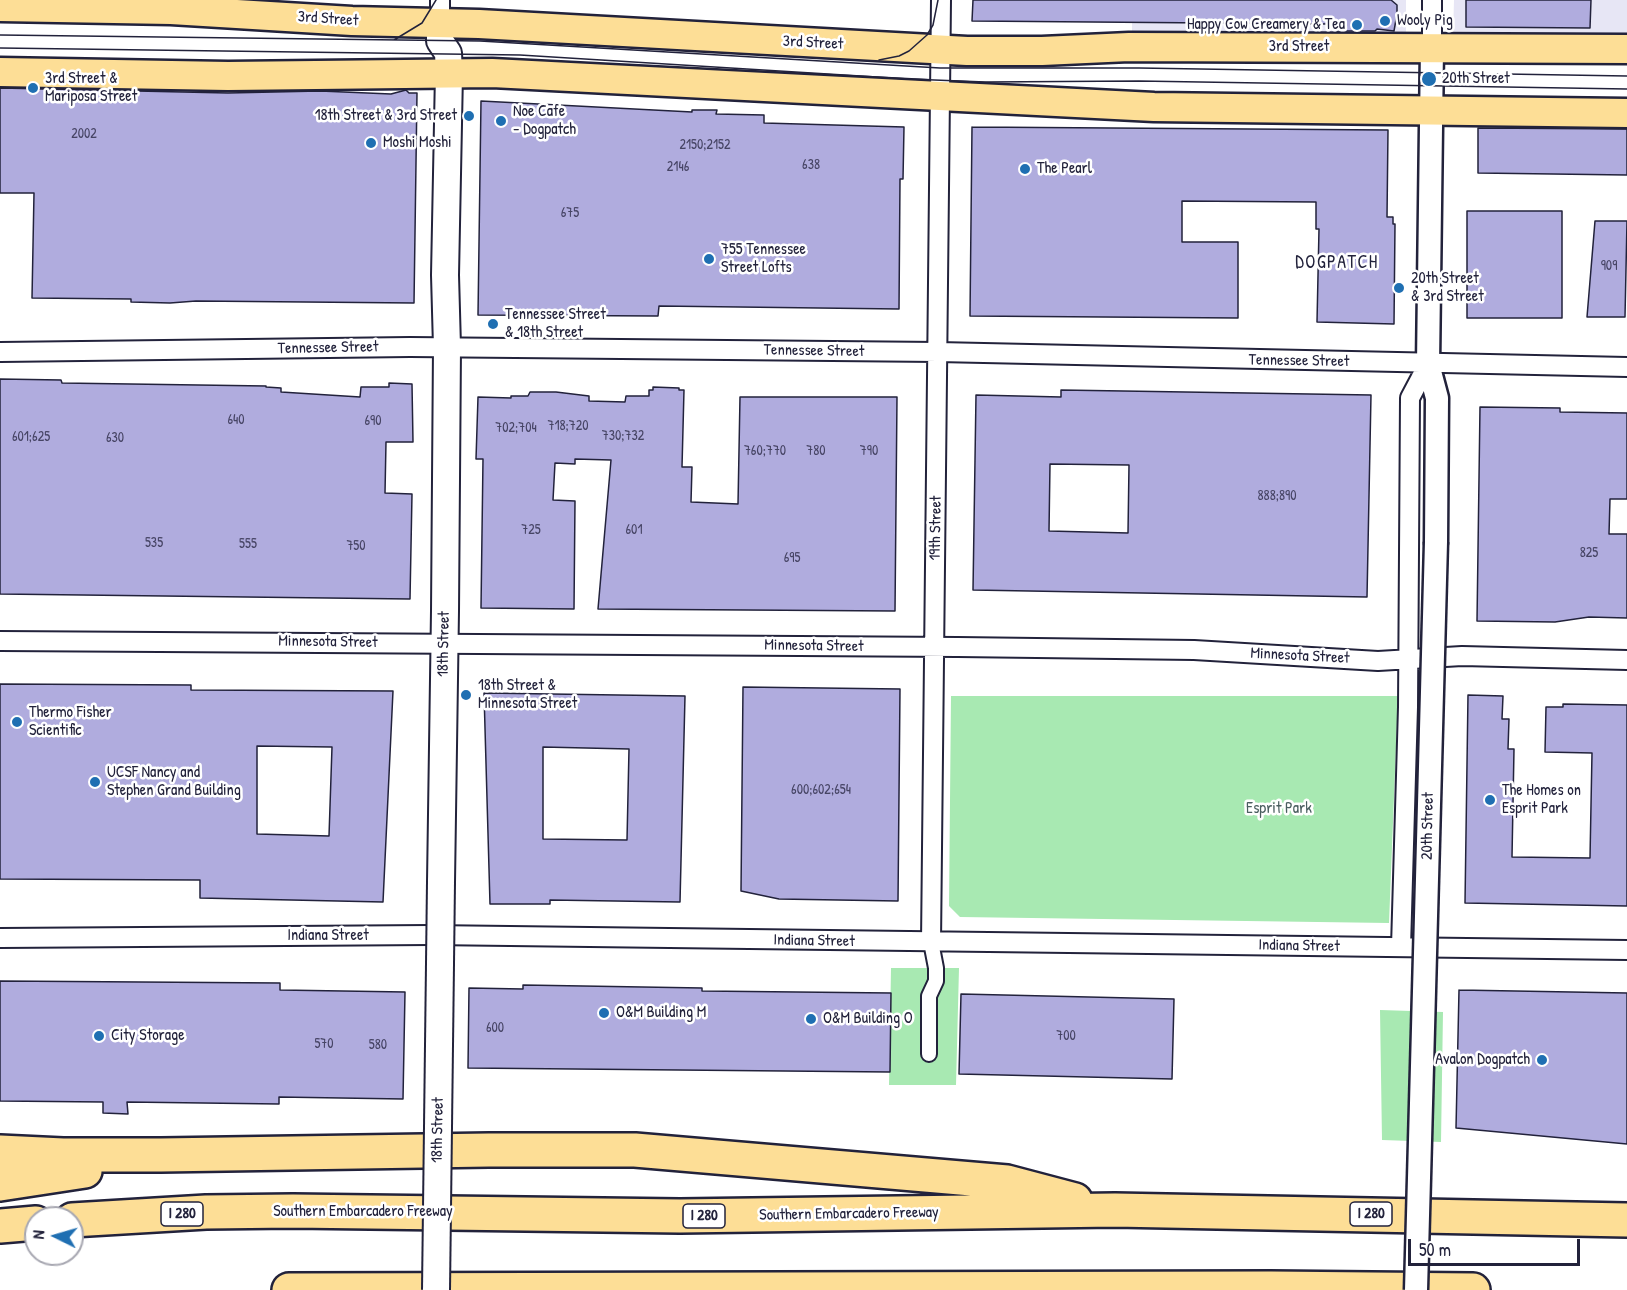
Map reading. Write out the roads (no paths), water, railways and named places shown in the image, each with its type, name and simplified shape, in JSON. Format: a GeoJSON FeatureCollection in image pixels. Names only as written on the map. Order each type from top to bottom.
{"type":"FeatureCollection","features":[{"type":"Feature","properties":{"kind":"highway"},"geometry":{"type":"LineString","coordinates":[[0,1152],[63,1155],[161,1155],[635,1150],[1007,1182],[1115,1210]]}},
{"type":"Feature","properties":{"kind":"highway"},"geometry":{"type":"LineString","coordinates":[[0,1184],[139,1165],[259,1155],[437,1153]]}},
{"type":"Feature","properties":{"kind":"highway","name":"Southern Embarcadero Freeway"},"geometry":{"type":"LineString","coordinates":[[84,1219],[206,1212],[293,1211],[680,1216],[1115,1210],[1627,1220]]}},
{"type":"Feature","properties":{"kind":"highway"},"geometry":{"type":"LineString","coordinates":[[0,1226],[24,1224]]}},
{"type":"Feature","properties":{"kind":"highway"},"geometry":{"type":"LineString","coordinates":[[291,1290],[1473,1290]]}},
{"type":"Feature","properties":{"kind":"main road","name":"3rd Street"},"geometry":{"type":"LineString","coordinates":[[0,7],[171,10],[352,21],[440,11],[516,25],[940,50],[1020,51],[1129,46],[1627,49]]}},
{"type":"Feature","properties":{"kind":"main road","name":"18th Street"},"geometry":{"type":"LineString","coordinates":[[436,1290],[447,347],[445,276],[449,73],[448,53],[440,41],[440,11]]}},
{"type":"Feature","properties":{"kind":"main road"},"geometry":{"type":"LineString","coordinates":[[0,72],[228,76],[449,73],[558,75],[1201,109],[1627,113]]}},
{"type":"Feature","properties":{"kind":"street","name":"19th Street"},"geometry":{"type":"LineString","coordinates":[[929,1054],[930,996],[936,981],[932,942],[941,0]]}},
{"type":"Feature","properties":{"kind":"street","name":"20th Street"},"geometry":{"type":"LineString","coordinates":[[1416,1290],[1436,542],[1437,398],[1428,364],[1432,0]]}},
{"type":"Feature","properties":{"kind":"street","name":"Tennessee Street"},"geometry":{"type":"LineString","coordinates":[[0,352],[447,347],[938,352],[1627,367]]}},
{"type":"Feature","properties":{"kind":"street","name":"20th Street"},"geometry":{"type":"LineString","coordinates":[[1401,947],[1409,659],[1410,398],[1428,364]]}},
{"type":"Feature","properties":{"kind":"street","name":"Minnesota Street"},"geometry":{"type":"LineString","coordinates":[[0,641],[1194,650],[1378,661],[1462,656],[1627,660]]}},
{"type":"Feature","properties":{"kind":"street","name":"Indiana Street"},"geometry":{"type":"LineString","coordinates":[[0,938],[430,935],[1627,950]]}},
{"type":"Feature","properties":{"kind":"tram line"},"geometry":{"type":"LineString","coordinates":[[394,40],[422,23],[436,0]]}},
{"type":"Feature","properties":{"kind":"tram line"},"geometry":{"type":"LineString","coordinates":[[879,60],[899,56],[909,51],[927,35],[933,25],[938,0]]}},
{"type":"Feature","properties":{"kind":"tram line"},"geometry":{"type":"LineString","coordinates":[[0,35],[480,41],[940,68],[1139,68],[1627,76]]}},
{"type":"Feature","properties":{"kind":"tram line"},"geometry":{"type":"LineString","coordinates":[[0,48],[520,55],[985,82],[1139,81],[1627,89]]}},
{"type":"Feature","properties":{"kind":"place","name":"Wooly Pig"},"geometry":{"type":"Point","coordinates":[1385,21]}},
{"type":"Feature","properties":{"kind":"place","name":"Happy Cow Creamery & Tea"},"geometry":{"type":"Point","coordinates":[1357,25]}},
{"type":"Feature","properties":{"kind":"place","name":"20th Street"},"geometry":{"type":"Point","coordinates":[1429,79]}},
{"type":"Feature","properties":{"kind":"place","name":"3rd Street & Mariposa Street"},"geometry":{"type":"Point","coordinates":[33,88]}},
{"type":"Feature","properties":{"kind":"place","name":"18th Street & 3rd Street"},"geometry":{"type":"Point","coordinates":[469,116]}},
{"type":"Feature","properties":{"kind":"place","name":"Noe Cafe - Dogpatch"},"geometry":{"type":"Point","coordinates":[501,121]}},
{"type":"Feature","properties":{"kind":"place","name":"Moshi Moshi"},"geometry":{"type":"Point","coordinates":[371,143]}},
{"type":"Feature","properties":{"kind":"place","name":"The Pearl"},"geometry":{"type":"Point","coordinates":[1025,169]}},
{"type":"Feature","properties":{"kind":"place","name":"755 Tennessee Street Lofts"},"geometry":{"type":"Point","coordinates":[709,259]}},
{"type":"Feature","properties":{"kind":"place","name":"20th Street & 3rd Street"},"geometry":{"type":"Point","coordinates":[1399,288]}},
{"type":"Feature","properties":{"kind":"place","name":"Tennessee Street & 18th Street"},"geometry":{"type":"Point","coordinates":[493,324]}},
{"type":"Feature","properties":{"kind":"place","name":"18th Street & Minnesota Street"},"geometry":{"type":"Point","coordinates":[466,695]}},
{"type":"Feature","properties":{"kind":"place","name":"Thermo Fisher Scientific"},"geometry":{"type":"Point","coordinates":[17,722]}},
{"type":"Feature","properties":{"kind":"place","name":"UCSF Nancy and Stephen Grand Building"},"geometry":{"type":"Point","coordinates":[95,782]}},
{"type":"Feature","properties":{"kind":"place","name":"The Homes on Esprit Park"},"geometry":{"type":"Point","coordinates":[1490,800]}},
{"type":"Feature","properties":{"kind":"place","name":"O&M Building M"},"geometry":{"type":"Point","coordinates":[604,1013]}},
{"type":"Feature","properties":{"kind":"place","name":"O&M Building O"},"geometry":{"type":"Point","coordinates":[811,1019]}},
{"type":"Feature","properties":{"kind":"place","name":"City Storage"},"geometry":{"type":"Point","coordinates":[99,1036]}},
{"type":"Feature","properties":{"kind":"place","name":"Avalon Dogpatch"},"geometry":{"type":"Point","coordinates":[1542,1060]}},
{"type":"Feature","properties":{"kind":"district","name":"DOGPATCH"},"geometry":{"type":"Point","coordinates":[1337,263]}},
{"type":"Feature","properties":{"kind":"park label","name":"Esprit Park"},"geometry":{"type":"Point","coordinates":[1279,809]}}]}
